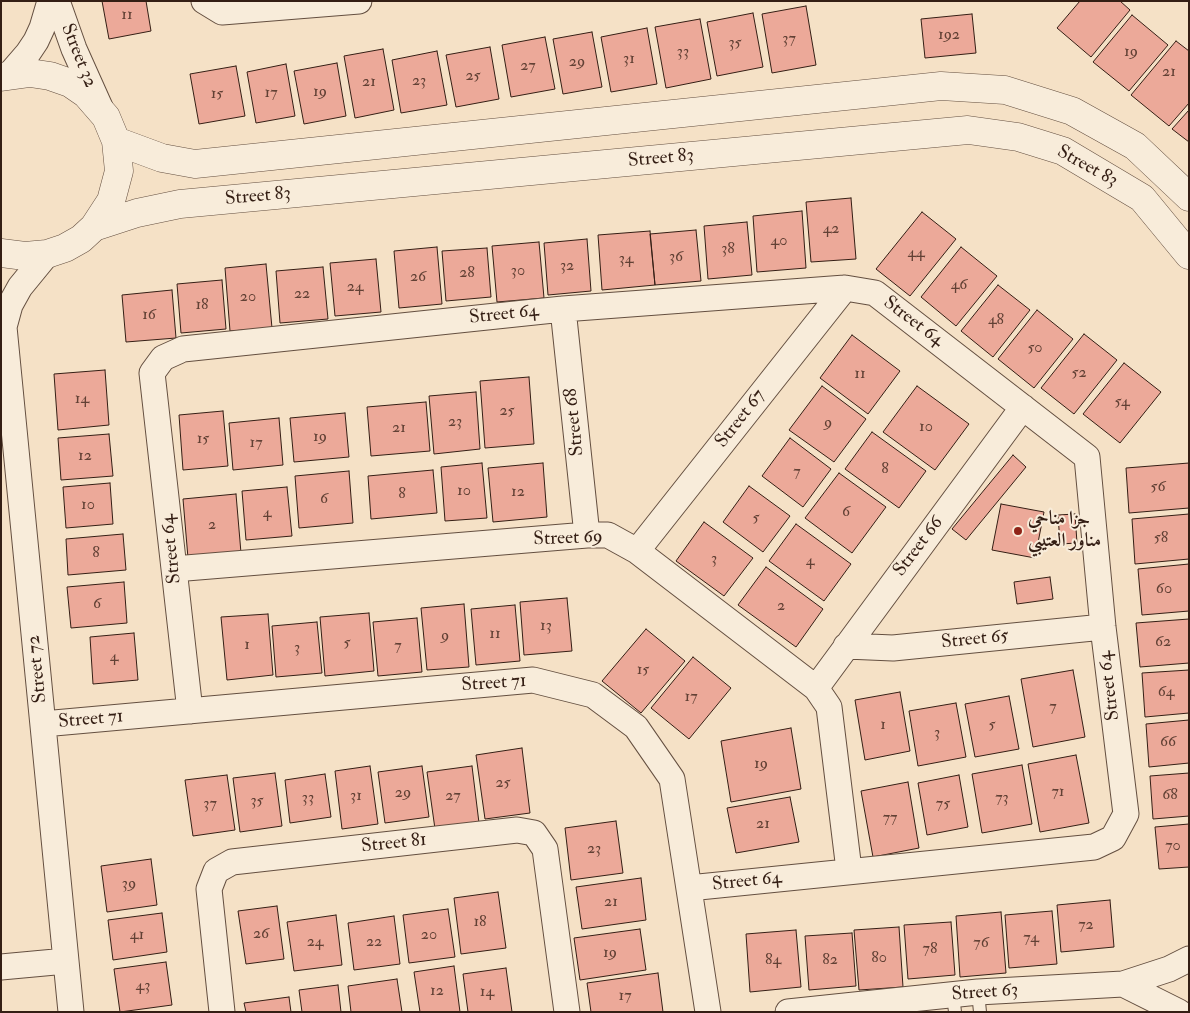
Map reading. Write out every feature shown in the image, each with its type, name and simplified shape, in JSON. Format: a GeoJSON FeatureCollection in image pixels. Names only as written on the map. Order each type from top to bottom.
{"type":"FeatureCollection","features":[{"type":"Feature","properties":{"kind":"street","name":"Street 32"},"geometry":{"type":"LineString","coordinates":[[5,76],[28,53],[36,40],[42,28],[50,1]]}},
{"type":"Feature","properties":{"kind":"street","name":"Street 32"},"geometry":{"type":"LineString","coordinates":[[57,1],[74,49],[101,109]]}},
{"type":"Feature","properties":{"kind":"street"},"geometry":{"type":"LineString","coordinates":[[204,1],[222,12],[359,1]]}},
{"type":"Feature","properties":{"kind":"street"},"geometry":{"type":"LineString","coordinates":[[1,253],[25,256],[47,254],[65,248],[81,239],[94,226],[111,201],[119,171],[116,141],[101,109],[86,94],[70,83],[50,76],[30,73],[5,76]]}},
{"type":"Feature","properties":{"kind":"street","name":"Street 83"},"geometry":{"type":"LineString","coordinates":[[116,141],[162,158],[195,164],[941,86],[1005,90],[1072,111],[1134,146],[1189,198]]}},
{"type":"Feature","properties":{"kind":"street","name":"Street 83"},"geometry":{"type":"LineString","coordinates":[[94,226],[137,213],[180,204],[968,130],[1018,136],[1063,151],[1142,198],[1189,255]]}},
{"type":"Feature","properties":{"kind":"street","name":"Street 72"},"geometry":{"type":"LineString","coordinates":[[47,254],[20,287],[3,323],[12,522],[43,724],[71,1012]]}},
{"type":"Feature","properties":{"kind":"street","name":"Street 64"},"geometry":{"type":"LineString","coordinates":[[190,711],[152,373],[163,358],[183,349],[563,309],[846,288],[874,293],[1086,457],[1103,627],[1126,814],[1113,838],[1094,846],[689,888]]}},
{"type":"Feature","properties":{"kind":"street","name":"Street 67"},"geometry":{"type":"LineString","coordinates":[[637,551],[846,288]]}},
{"type":"Feature","properties":{"kind":"street","name":"Street 68"},"geometry":{"type":"LineString","coordinates":[[563,309],[588,535]]}},
{"type":"Feature","properties":{"kind":"street","name":"Street 66"},"geometry":{"type":"LineString","coordinates":[[816,688],[1023,407]]}},
{"type":"Feature","properties":{"kind":"street","name":"Street 69"},"geometry":{"type":"LineString","coordinates":[[174,569],[588,535],[608,535],[637,551],[816,688],[829,707],[849,870]]}},
{"type":"Feature","properties":{"kind":"street","name":"Street 65"},"geometry":{"type":"LineString","coordinates":[[846,646],[892,648],[1103,627]]}},
{"type":"Feature","properties":{"kind":"street","name":"Street 71"},"geometry":{"type":"LineString","coordinates":[[43,724],[533,680],[593,695],[636,727],[672,779],[708,1012]]}},
{"type":"Feature","properties":{"kind":"street","name":"Street 81"},"geometry":{"type":"LineString","coordinates":[[222,1012],[209,888],[216,871],[232,862],[517,830],[534,833],[545,849],[567,1012]]}},
{"type":"Feature","properties":{"kind":"street","name":"Street 63"},"geometry":{"type":"LineString","coordinates":[[788,1012],[979,1002],[1123,984],[1169,969],[1189,959]]}},
{"type":"Feature","properties":{"kind":"street"},"geometry":{"type":"LineString","coordinates":[[1,967],[66,961]]}},
{"type":"Feature","properties":{"kind":"street","name":"Street 63"},"geometry":{"type":"LineString","coordinates":[[1123,984],[1179,1012]]}},
{"type":"Feature","properties":{"kind":"building"},"geometry":{"type":"Polygon","coordinates":[[[102,1],[146,1],[151,31],[109,39],[102,1]]]}},
{"type":"Feature","properties":{"kind":"building"},"geometry":{"type":"Polygon","coordinates":[[[1080,1],[1120,1],[1130,10],[1091,57],[1057,28],[1080,1]]]}},
{"type":"Feature","properties":{"kind":"building"},"geometry":{"type":"Polygon","coordinates":[[[806,6],[816,65],[772,73],[762,14],[806,6]]]}},
{"type":"Feature","properties":{"kind":"building"},"geometry":{"type":"Polygon","coordinates":[[[753,13],[763,67],[717,76],[707,22],[753,13]]]}},
{"type":"Feature","properties":{"kind":"building"},"geometry":{"type":"Polygon","coordinates":[[[972,14],[976,53],[925,58],[921,19],[972,14]]]}},
{"type":"Feature","properties":{"kind":"building"},"geometry":{"type":"Polygon","coordinates":[[[1132,15],[1168,45],[1129,91],[1093,62],[1132,15]]]}},
{"type":"Feature","properties":{"kind":"building"},"geometry":{"type":"Polygon","coordinates":[[[700,19],[711,79],[666,88],[655,27],[700,19]]]}},
{"type":"Feature","properties":{"kind":"building"},"geometry":{"type":"Polygon","coordinates":[[[647,28],[657,84],[611,92],[601,37],[647,28]]]}},
{"type":"Feature","properties":{"kind":"building"},"geometry":{"type":"Polygon","coordinates":[[[592,32],[602,87],[563,94],[553,39],[592,32]]]}},
{"type":"Feature","properties":{"kind":"building"},"geometry":{"type":"Polygon","coordinates":[[[545,37],[555,89],[511,97],[502,45],[545,37]]]}},
{"type":"Feature","properties":{"kind":"building"},"geometry":{"type":"Polygon","coordinates":[[[1176,41],[1189,51],[1189,103],[1169,126],[1131,95],[1176,41]]]}},
{"type":"Feature","properties":{"kind":"building"},"geometry":{"type":"Polygon","coordinates":[[[490,47],[499,99],[456,107],[446,55],[490,47]]]}},
{"type":"Feature","properties":{"kind":"building"},"geometry":{"type":"Polygon","coordinates":[[[383,49],[394,110],[355,118],[344,56],[383,49]]]}},
{"type":"Feature","properties":{"kind":"building"},"geometry":{"type":"Polygon","coordinates":[[[437,51],[447,105],[401,113],[392,60],[437,51]]]}},
{"type":"Feature","properties":{"kind":"building"},"geometry":{"type":"Polygon","coordinates":[[[337,63],[346,116],[304,124],[294,71],[337,63]]]}},
{"type":"Feature","properties":{"kind":"building"},"geometry":{"type":"Polygon","coordinates":[[[286,64],[295,116],[256,123],[247,72],[286,64]]]}},
{"type":"Feature","properties":{"kind":"building"},"geometry":{"type":"Polygon","coordinates":[[[236,66],[245,116],[199,124],[190,74],[236,66]]]}},
{"type":"Feature","properties":{"kind":"building"},"geometry":{"type":"Polygon","coordinates":[[[1189,110],[1189,142],[1172,129],[1189,110]]]}},
{"type":"Feature","properties":{"kind":"building"},"geometry":{"type":"Polygon","coordinates":[[[851,198],[856,259],[811,262],[806,202],[851,198]]]}},
{"type":"Feature","properties":{"kind":"building"},"geometry":{"type":"Polygon","coordinates":[[[802,211],[806,268],[757,272],[753,216],[802,211]]]}},
{"type":"Feature","properties":{"kind":"building"},"geometry":{"type":"Polygon","coordinates":[[[922,212],[956,239],[910,296],[876,269],[922,212]]]}},
{"type":"Feature","properties":{"kind":"building"},"geometry":{"type":"Polygon","coordinates":[[[747,222],[752,275],[708,279],[704,226],[747,222]]]}},
{"type":"Feature","properties":{"kind":"building"},"geometry":{"type":"Polygon","coordinates":[[[696,230],[701,281],[655,285],[650,234],[696,230]]]}},
{"type":"Feature","properties":{"kind":"building"},"geometry":{"type":"Polygon","coordinates":[[[650,231],[655,285],[602,290],[598,235],[650,231]]]}},
{"type":"Feature","properties":{"kind":"building"},"geometry":{"type":"Polygon","coordinates":[[[587,239],[591,291],[548,295],[544,243],[587,239]]]}},
{"type":"Feature","properties":{"kind":"building"},"geometry":{"type":"Polygon","coordinates":[[[539,242],[544,298],[497,302],[492,246],[539,242]]]}},
{"type":"Feature","properties":{"kind":"building"},"geometry":{"type":"Polygon","coordinates":[[[437,247],[442,304],[399,308],[394,251],[437,247]]]}},
{"type":"Feature","properties":{"kind":"building"},"geometry":{"type":"Polygon","coordinates":[[[961,247],[997,276],[956,326],[921,297],[961,247]]]}},
{"type":"Feature","properties":{"kind":"building"},"geometry":{"type":"Polygon","coordinates":[[[487,248],[491,297],[446,301],[442,251],[487,248]]]}},
{"type":"Feature","properties":{"kind":"building"},"geometry":{"type":"Polygon","coordinates":[[[376,259],[381,312],[335,316],[330,263],[376,259]]]}},
{"type":"Feature","properties":{"kind":"building"},"geometry":{"type":"Polygon","coordinates":[[[266,264],[272,328],[230,331],[225,268],[266,264]]]}},
{"type":"Feature","properties":{"kind":"building"},"geometry":{"type":"Polygon","coordinates":[[[323,267],[328,319],[280,323],[276,271],[323,267]]]}},
{"type":"Feature","properties":{"kind":"building"},"geometry":{"type":"Polygon","coordinates":[[[222,280],[226,329],[181,333],[177,284],[222,280]]]}},
{"type":"Feature","properties":{"kind":"building"},"geometry":{"type":"Polygon","coordinates":[[[998,285],[1030,310],[993,357],[961,331],[998,285]]]}},
{"type":"Feature","properties":{"kind":"building"},"geometry":{"type":"Polygon","coordinates":[[[172,290],[176,338],[126,342],[122,295],[172,290]]]}},
{"type":"Feature","properties":{"kind":"building"},"geometry":{"type":"Polygon","coordinates":[[[1037,310],[1073,339],[1034,388],[998,359],[1037,310]]]}},
{"type":"Feature","properties":{"kind":"building"},"geometry":{"type":"Polygon","coordinates":[[[1084,334],[1117,360],[1074,414],[1041,388],[1084,334]]]}},
{"type":"Feature","properties":{"kind":"building"},"geometry":{"type":"Polygon","coordinates":[[[852,335],[900,371],[868,414],[820,378],[852,335]]]}},
{"type":"Feature","properties":{"kind":"building"},"geometry":{"type":"Polygon","coordinates":[[[1124,363],[1161,392],[1120,443],[1083,414],[1124,363]]]}},
{"type":"Feature","properties":{"kind":"building"},"geometry":{"type":"Polygon","coordinates":[[[105,370],[109,425],[58,430],[54,374],[105,370]]]}},
{"type":"Feature","properties":{"kind":"building"},"geometry":{"type":"Polygon","coordinates":[[[529,377],[534,444],[485,448],[480,381],[529,377]]]}},
{"type":"Feature","properties":{"kind":"building"},"geometry":{"type":"Polygon","coordinates":[[[822,386],[866,419],[834,462],[789,430],[822,386]]]}},
{"type":"Feature","properties":{"kind":"building"},"geometry":{"type":"Polygon","coordinates":[[[917,386],[969,424],[935,470],[883,432],[917,386]]]}},
{"type":"Feature","properties":{"kind":"building"},"geometry":{"type":"Polygon","coordinates":[[[476,392],[480,449],[434,454],[429,396],[476,392]]]}},
{"type":"Feature","properties":{"kind":"building"},"geometry":{"type":"Polygon","coordinates":[[[426,402],[430,451],[371,456],[367,407],[426,402]]]}},
{"type":"Feature","properties":{"kind":"building"},"geometry":{"type":"Polygon","coordinates":[[[223,411],[228,466],[183,470],[179,415],[223,411]]]}},
{"type":"Feature","properties":{"kind":"building"},"geometry":{"type":"Polygon","coordinates":[[[345,413],[349,457],[294,462],[290,418],[345,413]]]}},
{"type":"Feature","properties":{"kind":"building"},"geometry":{"type":"Polygon","coordinates":[[[279,418],[283,465],[233,470],[229,423],[279,418]]]}},
{"type":"Feature","properties":{"kind":"building"},"geometry":{"type":"Polygon","coordinates":[[[872,432],[926,471],[899,508],[845,469],[872,432]]]}},
{"type":"Feature","properties":{"kind":"building"},"geometry":{"type":"Polygon","coordinates":[[[109,434],[113,476],[61,480],[58,438],[109,434]]]}},
{"type":"Feature","properties":{"kind":"building"},"geometry":{"type":"Polygon","coordinates":[[[790,438],[831,469],[803,507],[762,476],[790,438]]]}},
{"type":"Feature","properties":{"kind":"building"},"geometry":{"type":"Polygon","coordinates":[[[1013,455],[1026,467],[966,540],[952,529],[1013,455]]]}},
{"type":"Feature","properties":{"kind":"building"},"geometry":{"type":"Polygon","coordinates":[[[482,463],[487,518],[445,521],[441,467],[482,463]]]}},
{"type":"Feature","properties":{"kind":"building"},"geometry":{"type":"Polygon","coordinates":[[[543,463],[547,517],[493,522],[488,468],[543,463]]]}},
{"type":"Feature","properties":{"kind":"building"},"geometry":{"type":"Polygon","coordinates":[[[1189,463],[1189,508],[1129,513],[1126,468],[1189,463]]]}},
{"type":"Feature","properties":{"kind":"building"},"geometry":{"type":"Polygon","coordinates":[[[433,470],[437,513],[371,519],[368,476],[433,470]]]}},
{"type":"Feature","properties":{"kind":"building"},"geometry":{"type":"Polygon","coordinates":[[[349,471],[353,523],[299,528],[295,476],[349,471]]]}},
{"type":"Feature","properties":{"kind":"building"},"geometry":{"type":"Polygon","coordinates":[[[839,473],[886,507],[852,553],[805,518],[839,473]]]}},
{"type":"Feature","properties":{"kind":"building"},"geometry":{"type":"Polygon","coordinates":[[[110,483],[113,524],[66,528],[63,487],[110,483]]]}},
{"type":"Feature","properties":{"kind":"building"},"geometry":{"type":"Polygon","coordinates":[[[749,486],[790,516],[763,552],[723,522],[749,486]]]}},
{"type":"Feature","properties":{"kind":"building"},"geometry":{"type":"Polygon","coordinates":[[[287,487],[292,536],[246,540],[242,491],[287,487]]]}},
{"type":"Feature","properties":{"kind":"building"},"geometry":{"type":"Polygon","coordinates":[[[236,494],[241,553],[188,558],[183,499],[236,494]]]}},
{"type":"Feature","properties":{"kind":"building","name":"جزا مناحي مناور العتيبي"},"geometry":{"type":"Polygon","coordinates":[[[1001,504],[1044,512],[1035,558],[992,550],[1001,504]]]}},
{"type":"Feature","properties":{"kind":"building"},"geometry":{"type":"Polygon","coordinates":[[[1075,514],[1077,543],[1060,544],[1058,515],[1075,514]]]}},
{"type":"Feature","properties":{"kind":"building"},"geometry":{"type":"Polygon","coordinates":[[[1189,514],[1189,559],[1135,564],[1132,519],[1189,514]]]}},
{"type":"Feature","properties":{"kind":"building"},"geometry":{"type":"Polygon","coordinates":[[[704,522],[753,558],[724,596],[676,561],[704,522]]]}},
{"type":"Feature","properties":{"kind":"building"},"geometry":{"type":"Polygon","coordinates":[[[796,524],[851,564],[824,601],[769,561],[796,524]]]}},
{"type":"Feature","properties":{"kind":"building"},"geometry":{"type":"Polygon","coordinates":[[[123,534],[126,570],[68,575],[66,539],[123,534]]]}},
{"type":"Feature","properties":{"kind":"building"},"geometry":{"type":"Polygon","coordinates":[[[1189,564],[1189,611],[1142,615],[1138,569],[1189,564]]]}},
{"type":"Feature","properties":{"kind":"building"},"geometry":{"type":"Polygon","coordinates":[[[766,567],[823,609],[796,647],[738,605],[766,567]]]}},
{"type":"Feature","properties":{"kind":"building"},"geometry":{"type":"Polygon","coordinates":[[[1050,577],[1053,599],[1017,604],[1014,582],[1050,577]]]}},
{"type":"Feature","properties":{"kind":"building"},"geometry":{"type":"Polygon","coordinates":[[[124,582],[127,623],[71,628],[67,587],[124,582]]]}},
{"type":"Feature","properties":{"kind":"building"},"geometry":{"type":"Polygon","coordinates":[[[567,598],[572,651],[524,655],[520,602],[567,598]]]}},
{"type":"Feature","properties":{"kind":"building"},"geometry":{"type":"Polygon","coordinates":[[[464,604],[469,667],[427,670],[421,608],[464,604]]]}},
{"type":"Feature","properties":{"kind":"building"},"geometry":{"type":"Polygon","coordinates":[[[515,605],[520,661],[476,665],[471,609],[515,605]]]}},
{"type":"Feature","properties":{"kind":"building"},"geometry":{"type":"Polygon","coordinates":[[[369,613],[374,671],[325,676],[320,617],[369,613]]]}},
{"type":"Feature","properties":{"kind":"building"},"geometry":{"type":"Polygon","coordinates":[[[268,614],[273,675],[227,680],[221,617],[268,614]]]}},
{"type":"Feature","properties":{"kind":"building"},"geometry":{"type":"Polygon","coordinates":[[[417,618],[422,672],[378,676],[373,622],[417,618]]]}},
{"type":"Feature","properties":{"kind":"building"},"geometry":{"type":"Polygon","coordinates":[[[1189,619],[1189,663],[1140,667],[1136,623],[1189,619]]]}},
{"type":"Feature","properties":{"kind":"building"},"geometry":{"type":"Polygon","coordinates":[[[317,622],[322,673],[276,677],[272,626],[317,622]]]}},
{"type":"Feature","properties":{"kind":"building"},"geometry":{"type":"Polygon","coordinates":[[[646,629],[685,661],[641,713],[602,681],[646,629]]]}},
{"type":"Feature","properties":{"kind":"building"},"geometry":{"type":"Polygon","coordinates":[[[134,633],[138,680],[93,684],[90,637],[134,633]]]}},
{"type":"Feature","properties":{"kind":"building"},"geometry":{"type":"Polygon","coordinates":[[[693,657],[731,688],[689,739],[651,708],[693,657]]]}},
{"type":"Feature","properties":{"kind":"building"},"geometry":{"type":"Polygon","coordinates":[[[1073,670],[1085,737],[1033,747],[1021,679],[1073,670]]]}},
{"type":"Feature","properties":{"kind":"building"},"geometry":{"type":"Polygon","coordinates":[[[1189,670],[1189,713],[1145,717],[1142,673],[1189,670]]]}},
{"type":"Feature","properties":{"kind":"building"},"geometry":{"type":"Polygon","coordinates":[[[900,692],[910,751],[865,760],[855,700],[900,692]]]}},
{"type":"Feature","properties":{"kind":"building"},"geometry":{"type":"Polygon","coordinates":[[[1009,696],[1019,749],[975,757],[965,704],[1009,696]]]}},
{"type":"Feature","properties":{"kind":"building"},"geometry":{"type":"Polygon","coordinates":[[[956,703],[966,757],[918,766],[909,711],[956,703]]]}},
{"type":"Feature","properties":{"kind":"building"},"geometry":{"type":"Polygon","coordinates":[[[1189,720],[1189,763],[1149,767],[1146,724],[1189,720]]]}},
{"type":"Feature","properties":{"kind":"building"},"geometry":{"type":"Polygon","coordinates":[[[791,728],[801,789],[731,802],[721,741],[791,728]]]}},
{"type":"Feature","properties":{"kind":"building"},"geometry":{"type":"Polygon","coordinates":[[[522,748],[530,813],[485,819],[476,755],[522,748]]]}},
{"type":"Feature","properties":{"kind":"building"},"geometry":{"type":"Polygon","coordinates":[[[1076,755],[1089,823],[1040,832],[1028,764],[1076,755]]]}},
{"type":"Feature","properties":{"kind":"building"},"geometry":{"type":"Polygon","coordinates":[[[1022,765],[1032,824],[982,833],[972,774],[1022,765]]]}},
{"type":"Feature","properties":{"kind":"building"},"geometry":{"type":"Polygon","coordinates":[[[370,766],[378,824],[342,829],[335,771],[370,766]]]}},
{"type":"Feature","properties":{"kind":"building"},"geometry":{"type":"Polygon","coordinates":[[[422,766],[429,817],[385,823],[378,772],[422,766]]]}},
{"type":"Feature","properties":{"kind":"building"},"geometry":{"type":"Polygon","coordinates":[[[472,766],[479,823],[435,829],[427,772],[472,766]]]}},
{"type":"Feature","properties":{"kind":"building"},"geometry":{"type":"Polygon","coordinates":[[[275,773],[282,826],[240,832],[233,778],[275,773]]]}},
{"type":"Feature","properties":{"kind":"building"},"geometry":{"type":"Polygon","coordinates":[[[1189,773],[1189,816],[1153,819],[1150,776],[1189,773]]]}},
{"type":"Feature","properties":{"kind":"building"},"geometry":{"type":"Polygon","coordinates":[[[325,774],[331,817],[290,823],[285,780],[325,774]]]}},
{"type":"Feature","properties":{"kind":"building"},"geometry":{"type":"Polygon","coordinates":[[[227,775],[235,830],[193,836],[185,780],[227,775]]]}},
{"type":"Feature","properties":{"kind":"building"},"geometry":{"type":"Polygon","coordinates":[[[959,775],[968,827],[927,835],[918,783],[959,775]]]}},
{"type":"Feature","properties":{"kind":"building"},"geometry":{"type":"Polygon","coordinates":[[[908,782],[919,848],[873,857],[861,791],[908,782]]]}},
{"type":"Feature","properties":{"kind":"building"},"geometry":{"type":"Polygon","coordinates":[[[790,797],[799,842],[736,853],[727,808],[790,797]]]}},
{"type":"Feature","properties":{"kind":"building"},"geometry":{"type":"Polygon","coordinates":[[[616,821],[623,873],[571,880],[565,828],[616,821]]]}},
{"type":"Feature","properties":{"kind":"building"},"geometry":{"type":"Polygon","coordinates":[[[1189,824],[1189,867],[1159,869],[1155,827],[1189,824]]]}},
{"type":"Feature","properties":{"kind":"building"},"geometry":{"type":"Polygon","coordinates":[[[151,859],[157,905],[107,912],[101,866],[151,859]]]}},
{"type":"Feature","properties":{"kind":"building"},"geometry":{"type":"Polygon","coordinates":[[[641,878],[646,920],[582,929],[576,887],[641,878]]]}},
{"type":"Feature","properties":{"kind":"building"},"geometry":{"type":"Polygon","coordinates":[[[498,892],[506,948],[461,954],[454,898],[498,892]]]}},
{"type":"Feature","properties":{"kind":"building"},"geometry":{"type":"Polygon","coordinates":[[[1110,900],[1114,947],[1061,952],[1057,905],[1110,900]]]}},
{"type":"Feature","properties":{"kind":"building"},"geometry":{"type":"Polygon","coordinates":[[[277,906],[284,959],[246,964],[238,911],[277,906]]]}},
{"type":"Feature","properties":{"kind":"building"},"geometry":{"type":"Polygon","coordinates":[[[448,909],[455,957],[409,963],[403,915],[448,909]]]}},
{"type":"Feature","properties":{"kind":"building"},"geometry":{"type":"Polygon","coordinates":[[[1052,911],[1057,964],[1009,968],[1005,915],[1052,911]]]}},
{"type":"Feature","properties":{"kind":"building"},"geometry":{"type":"Polygon","coordinates":[[[1001,912],[1006,973],[960,977],[956,916],[1001,912]]]}},
{"type":"Feature","properties":{"kind":"building"},"geometry":{"type":"Polygon","coordinates":[[[162,913],[167,952],[113,960],[108,920],[162,913]]]}},
{"type":"Feature","properties":{"kind":"building"},"geometry":{"type":"Polygon","coordinates":[[[336,915],[342,965],[294,971],[287,922],[336,915]]]}},
{"type":"Feature","properties":{"kind":"building"},"geometry":{"type":"Polygon","coordinates":[[[394,916],[400,964],[354,970],[348,923],[394,916]]]}},
{"type":"Feature","properties":{"kind":"building"},"geometry":{"type":"Polygon","coordinates":[[[951,922],[955,975],[908,979],[904,925],[951,922]]]}},
{"type":"Feature","properties":{"kind":"building"},"geometry":{"type":"Polygon","coordinates":[[[899,927],[903,987],[859,990],[854,930],[899,927]]]}},
{"type":"Feature","properties":{"kind":"building"},"geometry":{"type":"Polygon","coordinates":[[[640,929],[646,970],[580,980],[574,938],[640,929]]]}},
{"type":"Feature","properties":{"kind":"building"},"geometry":{"type":"Polygon","coordinates":[[[796,930],[801,987],[750,992],[746,934],[796,930]]]}},
{"type":"Feature","properties":{"kind":"building"},"geometry":{"type":"Polygon","coordinates":[[[852,933],[856,986],[809,990],[805,936],[852,933]]]}},
{"type":"Feature","properties":{"kind":"building"},"geometry":{"type":"Polygon","coordinates":[[[166,962],[172,1005],[120,1012],[114,969],[166,962]]]}},
{"type":"Feature","properties":{"kind":"building"},"geometry":{"type":"Polygon","coordinates":[[[454,966],[460,1012],[420,1012],[414,972],[454,966]]]}},
{"type":"Feature","properties":{"kind":"building"},"geometry":{"type":"Polygon","coordinates":[[[506,968],[512,1012],[468,1012],[463,974],[506,968]]]}},
{"type":"Feature","properties":{"kind":"building"},"geometry":{"type":"Polygon","coordinates":[[[658,973],[663,1012],[591,1012],[587,983],[658,973]]]}},
{"type":"Feature","properties":{"kind":"building"},"geometry":{"type":"Polygon","coordinates":[[[397,979],[402,1012],[351,1012],[348,986],[397,979]]]}},
{"type":"Feature","properties":{"kind":"building"},"geometry":{"type":"Polygon","coordinates":[[[338,985],[341,1012],[302,1012],[299,990],[338,985]]]}},
{"type":"Feature","properties":{"kind":"building"},"geometry":{"type":"Polygon","coordinates":[[[289,997],[291,1012],[246,1012],[244,1003],[289,997]]]}},
{"type":"Feature","properties":{"kind":"place","name":"جزا مناحي مناور العتيبي"},"geometry":{"type":"Point","coordinates":[1018,531]}}]}
